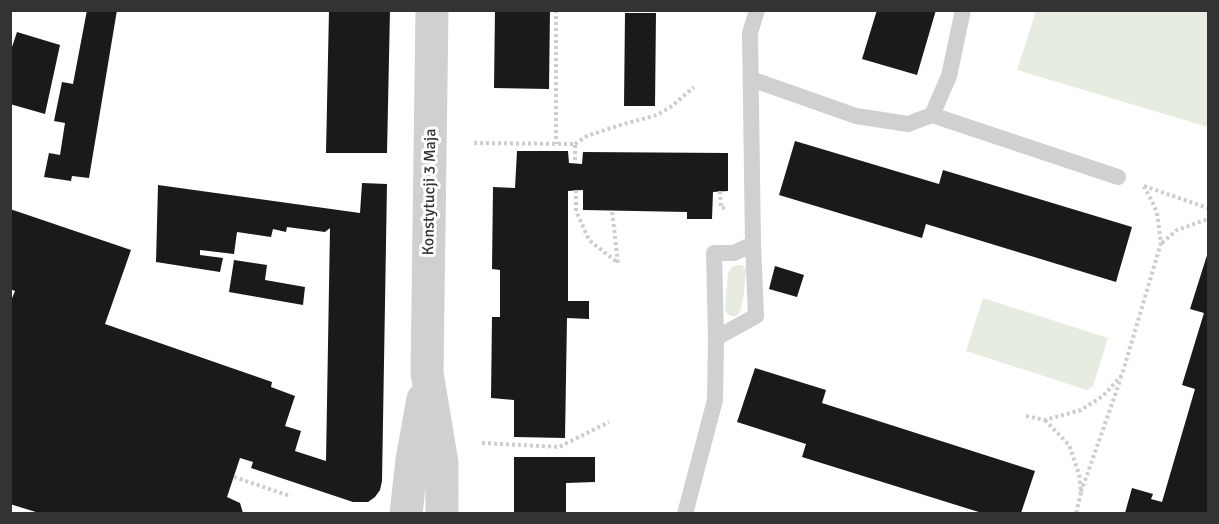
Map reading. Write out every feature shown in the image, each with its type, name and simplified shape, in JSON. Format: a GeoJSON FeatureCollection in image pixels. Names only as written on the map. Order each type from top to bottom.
{"type":"FeatureCollection","features":[{"type":"Feature","properties":{"kind":"street","name":"Konstytucji 3 Maja"},"geometry":{"type":"LineString","coordinates":[[432,10],[428,373],[442,463],[442,513]]}},
{"type":"Feature","properties":{"kind":"street","name":"Konstytucji 3 Maja"},"geometry":{"type":"LineString","coordinates":[[406,513],[412,460],[428,373]]}},
{"type":"Feature","properties":{"kind":"lane"},"geometry":{"type":"LineString","coordinates":[[716,338],[756,316],[750,33],[757,10]]}},
{"type":"Feature","properties":{"kind":"lane"},"geometry":{"type":"LineString","coordinates":[[932,115],[949,76],[963,10]]}},
{"type":"Feature","properties":{"kind":"lane"},"geometry":{"type":"LineString","coordinates":[[751,79],[856,116],[908,124],[932,115],[1118,177]]}},
{"type":"Feature","properties":{"kind":"lane"},"geometry":{"type":"LineString","coordinates":[[685,513],[714,400],[716,338],[714,254],[734,253],[753,244]]}},
{"type":"Feature","properties":{"kind":"path"},"geometry":{"type":"LineString","coordinates":[[556,10],[556,144]]}},
{"type":"Feature","properties":{"kind":"path"},"geometry":{"type":"LineString","coordinates":[[474,143],[575,144],[587,136],[657,115],[672,106],[694,87]]}},
{"type":"Feature","properties":{"kind":"path"},"geometry":{"type":"LineString","coordinates":[[575,144],[575,163]]}},
{"type":"Feature","properties":{"kind":"path"},"geometry":{"type":"LineString","coordinates":[[1118,177],[1209,208]]}},
{"type":"Feature","properties":{"kind":"path"},"geometry":{"type":"LineString","coordinates":[[1076,513],[1122,375],[1161,243],[1157,213],[1143,186]]}},
{"type":"Feature","properties":{"kind":"path"},"geometry":{"type":"LineString","coordinates":[[576,190],[576,212],[589,240],[618,263],[612,211]]}},
{"type":"Feature","properties":{"kind":"path"},"geometry":{"type":"LineString","coordinates":[[720,191],[721,207]]}},
{"type":"Feature","properties":{"kind":"path"},"geometry":{"type":"LineString","coordinates":[[1161,243],[1177,230],[1209,219]]}},
{"type":"Feature","properties":{"kind":"path"},"geometry":{"type":"LineString","coordinates":[[1026,416],[1045,420],[1081,410],[1103,396],[1122,375]]}},
{"type":"Feature","properties":{"kind":"path"},"geometry":{"type":"LineString","coordinates":[[1045,420],[1070,446],[1082,492]]}},
{"type":"Feature","properties":{"kind":"path"},"geometry":{"type":"LineString","coordinates":[[482,443],[559,447],[609,422]]}},
{"type":"Feature","properties":{"kind":"path"},"geometry":{"type":"LineString","coordinates":[[234,477],[290,496]]}},
{"type":"Feature","properties":{"kind":"shaded area"},"geometry":{"type":"Polygon","coordinates":[[[1036,11],[1208,11],[1208,127],[1017,70],[1036,11]]]}},
{"type":"Feature","properties":{"kind":"shaded area"},"geometry":{"type":"Polygon","coordinates":[[[742,265],[746,269],[744,294],[740,313],[731,316],[727,314],[725,308],[728,273],[732,267],[742,265]]]}},
{"type":"Feature","properties":{"kind":"shaded area"},"geometry":{"type":"Polygon","coordinates":[[[983,298],[1108,338],[1093,386],[1087,390],[966,351],[983,298]]]}},
{"type":"Feature","properties":{"kind":"building"},"geometry":{"type":"Polygon","coordinates":[[[87,10],[117,10],[89,178],[72,176],[71,181],[44,177],[49,153],[60,155],[65,123],[54,121],[62,82],[73,84],[87,10]]]}},
{"type":"Feature","properties":{"kind":"building"},"geometry":{"type":"Polygon","coordinates":[[[329,10],[390,10],[387,153],[326,153],[329,10]]]}},
{"type":"Feature","properties":{"kind":"building"},"geometry":{"type":"Polygon","coordinates":[[[495,10],[550,10],[549,89],[494,88],[495,10]]]}},
{"type":"Feature","properties":{"kind":"building"},"geometry":{"type":"Polygon","coordinates":[[[877,10],[936,10],[917,75],[862,59],[877,10]]]}},
{"type":"Feature","properties":{"kind":"building"},"geometry":{"type":"Polygon","coordinates":[[[625,13],[656,13],[655,106],[624,106],[625,13]]]}},
{"type":"Feature","properties":{"kind":"building"},"geometry":{"type":"Polygon","coordinates":[[[17,32],[60,45],[45,114],[10,104],[10,53],[17,32]]]}},
{"type":"Feature","properties":{"kind":"building"},"geometry":{"type":"Polygon","coordinates":[[[795,141],[939,184],[943,170],[1132,227],[1116,282],[926,224],[922,238],[779,195],[795,141]]]}},
{"type":"Feature","properties":{"kind":"building"},"geometry":{"type":"Polygon","coordinates":[[[517,151],[568,151],[569,163],[582,164],[583,152],[728,153],[728,191],[713,192],[712,219],[687,219],[687,212],[583,210],[583,190],[568,191],[568,301],[589,301],[589,319],[567,318],[565,438],[514,437],[514,400],[491,398],[492,317],[500,317],[500,270],[492,269],[493,187],[515,188],[517,151]]]}},
{"type":"Feature","properties":{"kind":"building"},"geometry":{"type":"Polygon","coordinates":[[[362,183],[387,184],[382,481],[375,497],[368,502],[353,502],[251,468],[253,462],[240,458],[227,497],[240,503],[243,513],[39,513],[10,504],[10,303],[15,291],[10,289],[10,209],[131,250],[105,324],[272,382],[271,387],[295,396],[285,426],[301,431],[295,451],[326,461],[330,228],[325,232],[287,227],[286,232],[273,229],[271,237],[237,232],[234,254],[200,250],[200,255],[223,258],[220,272],[156,262],[158,185],[360,213],[362,183]]]}},
{"type":"Feature","properties":{"kind":"building"},"geometry":{"type":"Polygon","coordinates":[[[1208,252],[1208,513],[1125,513],[1132,488],[1153,494],[1151,499],[1162,502],[1195,389],[1182,385],[1204,313],[1190,309],[1208,252]]]}},
{"type":"Feature","properties":{"kind":"building"},"geometry":{"type":"Polygon","coordinates":[[[234,260],[267,265],[265,280],[305,287],[303,305],[229,292],[234,260]]]}},
{"type":"Feature","properties":{"kind":"building"},"geometry":{"type":"Polygon","coordinates":[[[775,266],[804,275],[797,297],[769,289],[775,266]]]}},
{"type":"Feature","properties":{"kind":"building"},"geometry":{"type":"Polygon","coordinates":[[[755,368],[826,390],[822,403],[1035,471],[1021,513],[982,513],[802,457],[806,444],[737,422],[755,368]]]}},
{"type":"Feature","properties":{"kind":"building"},"geometry":{"type":"Polygon","coordinates":[[[514,457],[595,457],[595,482],[566,483],[566,513],[514,513],[514,457]]]}}]}
